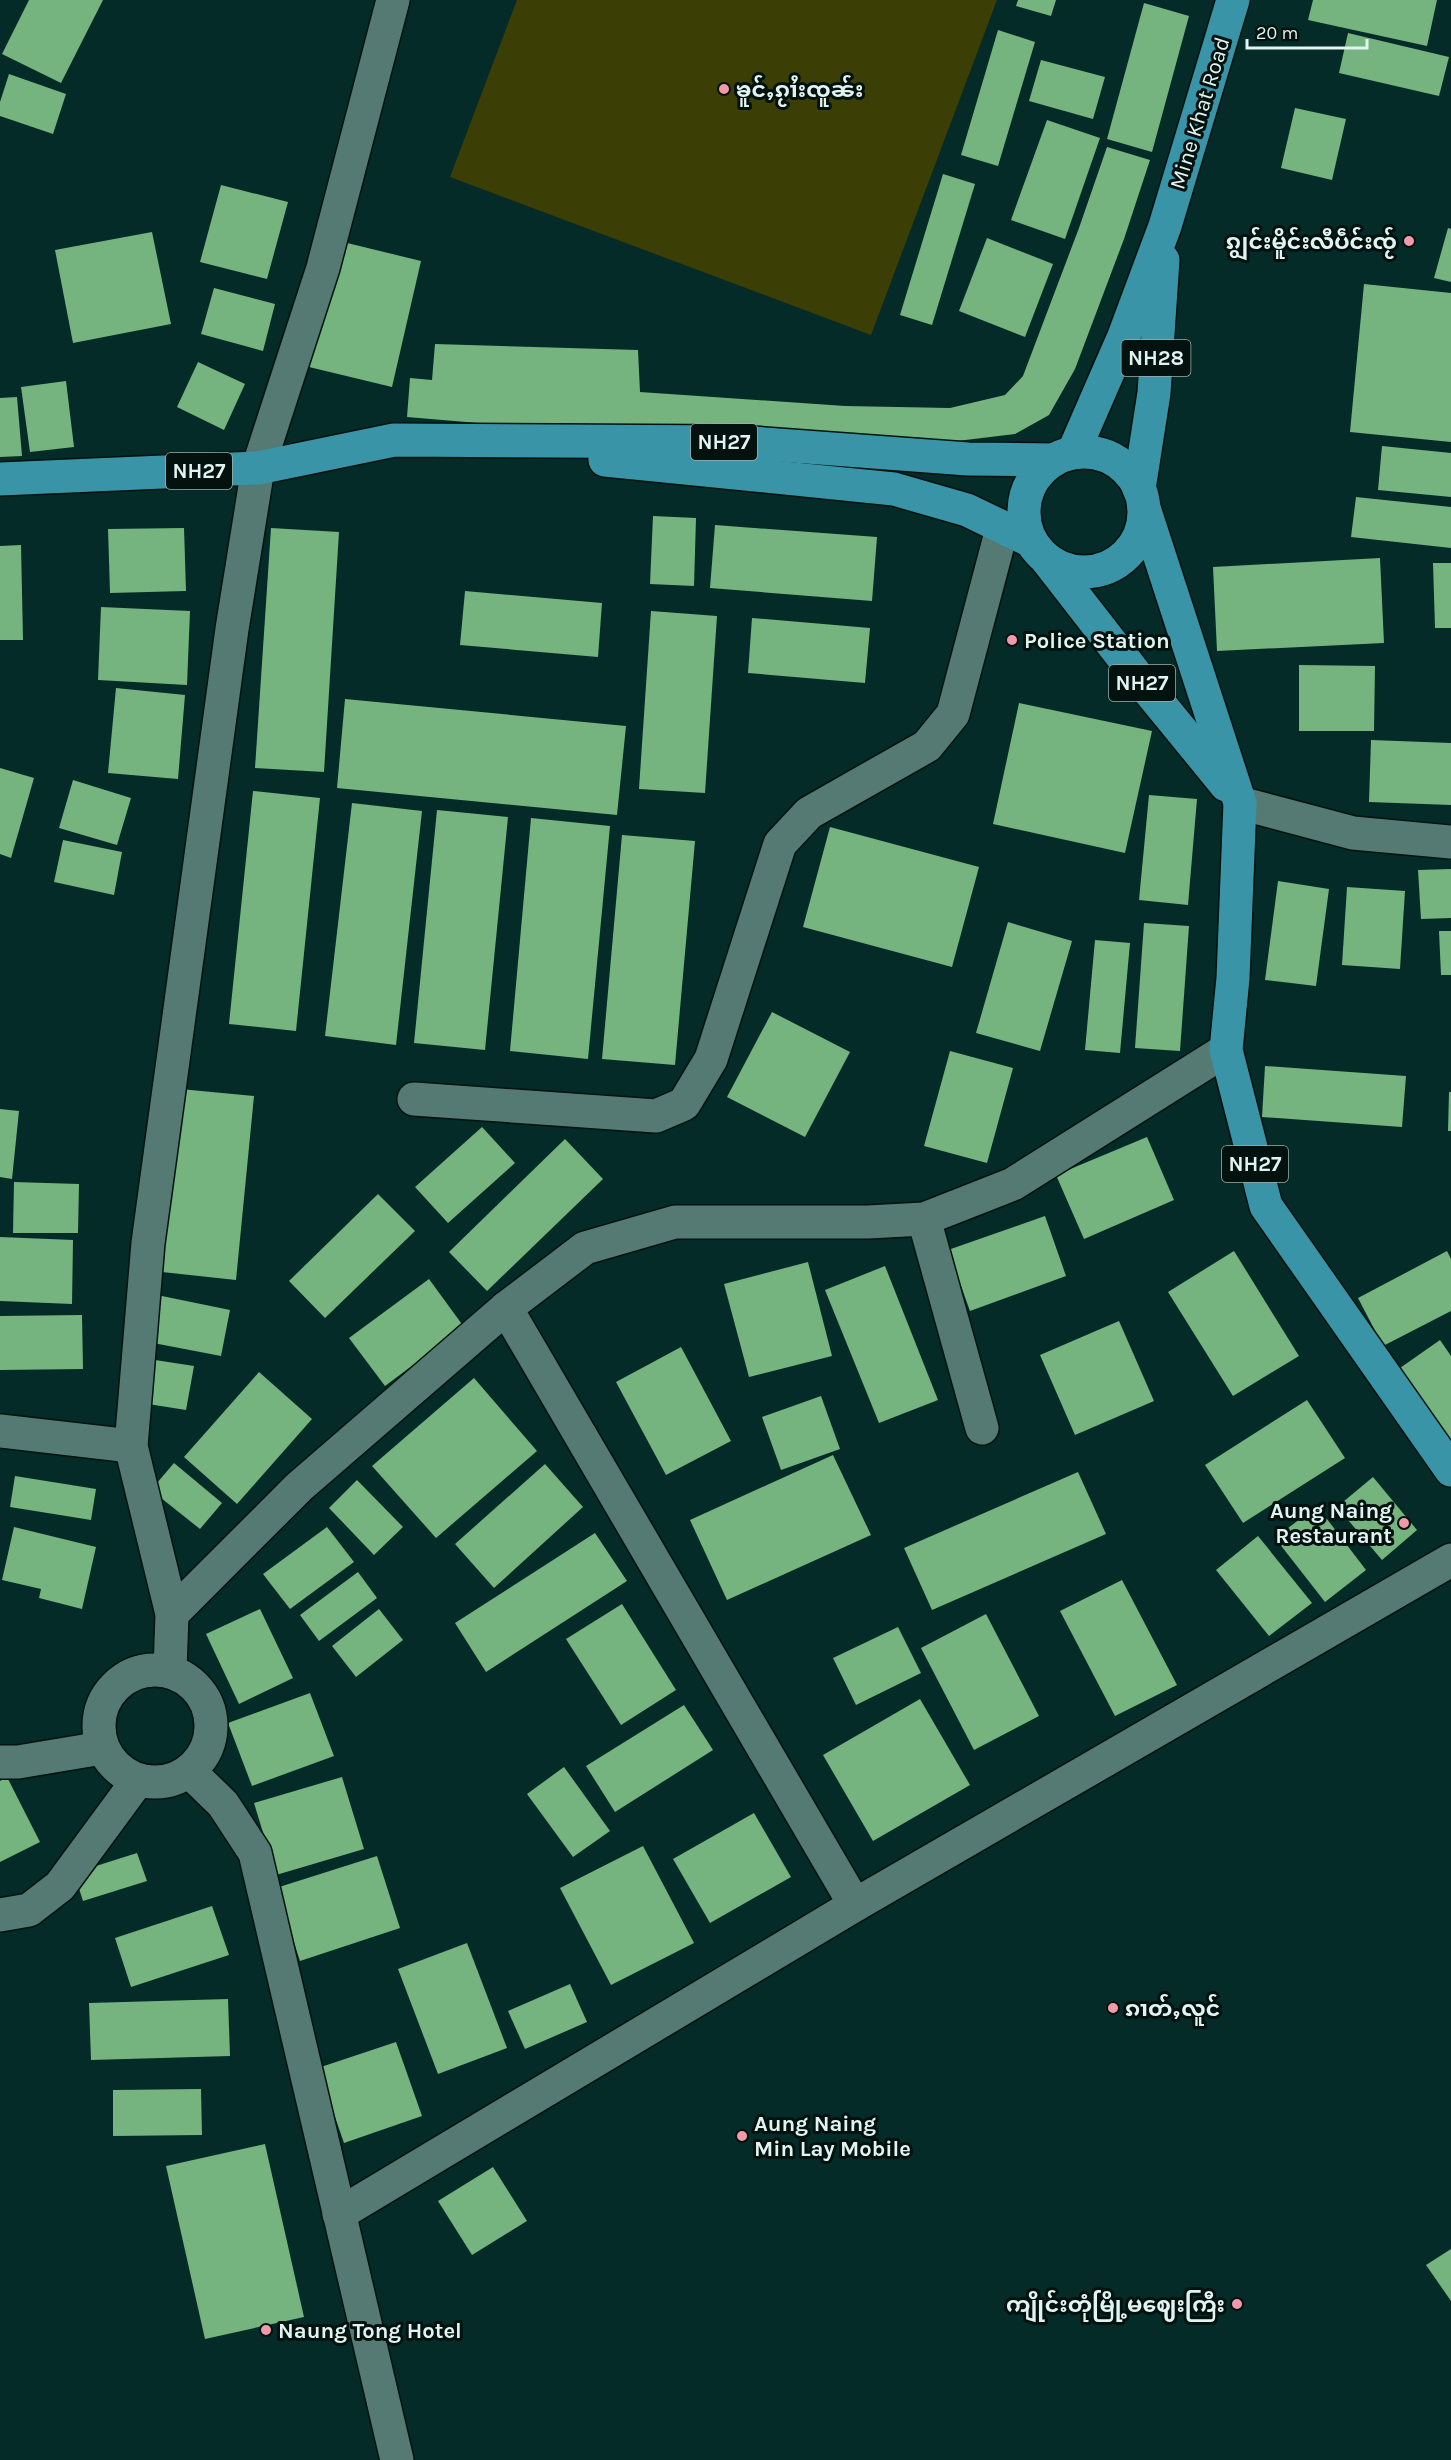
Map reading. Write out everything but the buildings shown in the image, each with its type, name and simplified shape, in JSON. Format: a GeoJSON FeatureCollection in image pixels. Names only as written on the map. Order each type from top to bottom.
{"type":"FeatureCollection","features":[{"type":"Feature","properties":{"kind":"highway","name":"Mine Khat Road"},"geometry":{"type":"LineString","coordinates":[[1063,457],[1120,345],[1165,226],[1233,0]]}},
{"type":"Feature","properties":{"kind":"highway","name":"Mine Khat Road"},"geometry":{"type":"LineString","coordinates":[[1142,498],[1154,393],[1165,226]]}},
{"type":"Feature","properties":{"kind":"highway","name":"NH27"},"geometry":{"type":"LineString","coordinates":[[394,440],[894,489],[967,510],[1026,543],[1061,568],[1078,573],[1095,572],[1112,566],[1126,555],[1137,542],[1143,525],[1142,498]]}},
{"type":"Feature","properties":{"kind":"highway","name":"NH27"},"geometry":{"type":"LineString","coordinates":[[0,479],[258,468],[394,440],[738,442],[968,459],[1063,457],[1089,452],[1105,456],[1119,464],[1131,475],[1142,498],[1240,803],[1233,978],[1226,1050],[1266,1206],[1451,1470]]}},
{"type":"Feature","properties":{"kind":"highway","name":"NH27"},"geometry":{"type":"LineString","coordinates":[[1063,457],[1032,482],[1025,496],[1023,511],[1026,543],[1240,803]]}},
{"type":"Feature","properties":{"kind":"street"},"geometry":{"type":"LineString","coordinates":[[170,1671],[172,1614],[131,1446],[148,1243],[232,629],[258,468],[323,268],[393,0]]}},
{"type":"Feature","properties":{"kind":"street"},"geometry":{"type":"LineString","coordinates":[[414,1099],[656,1116],[684,1104],[711,1059],[780,844],[809,813],[927,746],[953,714],[1026,543]]}},
{"type":"Feature","properties":{"kind":"street"},"geometry":{"type":"LineString","coordinates":[[1240,803],[1353,833],[1451,842]]}},
{"type":"Feature","properties":{"kind":"street"},"geometry":{"type":"LineString","coordinates":[[172,1614],[299,1487],[507,1308],[585,1248],[675,1222],[868,1222],[924,1219],[1013,1184],[1226,1050]]}},
{"type":"Feature","properties":{"kind":"street"},"geometry":{"type":"LineString","coordinates":[[924,1219],[982,1428]]}},
{"type":"Feature","properties":{"kind":"street"},"geometry":{"type":"LineString","coordinates":[[507,1308],[855,1905]]}},
{"type":"Feature","properties":{"kind":"street"},"geometry":{"type":"LineString","coordinates":[[0,1431],[131,1446]]}},
{"type":"Feature","properties":{"kind":"street"},"geometry":{"type":"LineString","coordinates":[[339,2214],[855,1905],[1451,1560]]}},
{"type":"Feature","properties":{"kind":"street"},"geometry":{"type":"LineString","coordinates":[[150,1670],[170,1671],[190,1682],[203,1697],[211,1715],[211,1735],[198,1764],[172,1780],[158,1782],[138,1780],[124,1774],[110,1761],[102,1748],[98,1729],[99,1712],[108,1693],[116,1684],[133,1673],[150,1670]]}},
{"type":"Feature","properties":{"kind":"street"},"geometry":{"type":"LineString","coordinates":[[0,1762],[18,1762],[102,1748]]}},
{"type":"Feature","properties":{"kind":"street"},"geometry":{"type":"LineString","coordinates":[[189,1771],[223,1804],[255,1852],[397,2460]]}},
{"type":"Feature","properties":{"kind":"street"},"geometry":{"type":"LineString","coordinates":[[0,1915],[29,1910],[60,1886],[138,1780]]}},
{"type":"Feature","properties":{"kind":"green space","name":"ၶူင်ႇၵႂၢႆးၸူၼ်း"},"geometry":{"type":"Polygon","coordinates":[[[517,0],[997,0],[871,335],[450,177],[517,0]]]}},
{"type":"Feature","properties":{"kind":"place","name":"ၶူင်ႇၵႂၢႆးၸူၼ်း"},"geometry":{"type":"Point","coordinates":[724,89]}},
{"type":"Feature","properties":{"kind":"place","name":"ၵျွင်းမိူင်းလီပဵင်းၸႂ်"},"geometry":{"type":"Point","coordinates":[1409,241]}},
{"type":"Feature","properties":{"kind":"place","name":"Police Station"},"geometry":{"type":"Point","coordinates":[1012,640]}},
{"type":"Feature","properties":{"kind":"place","name":"Aung Naing Restaurant"},"geometry":{"type":"Point","coordinates":[1404,1523]}},
{"type":"Feature","properties":{"kind":"place","name":"ၵၢတ်ႇလူင်"},"geometry":{"type":"Point","coordinates":[1113,2008]}},
{"type":"Feature","properties":{"kind":"place","name":"Aung Naing Min Lay Mobile"},"geometry":{"type":"Point","coordinates":[742,2136]}},
{"type":"Feature","properties":{"kind":"place","name":"ကျိုင်းတုံမြို့မ‌ဈေးကြီး"},"geometry":{"type":"Point","coordinates":[1237,2304]}},
{"type":"Feature","properties":{"kind":"place","name":"Naung Tong Hotel"},"geometry":{"type":"Point","coordinates":[266,2330]}}]}
